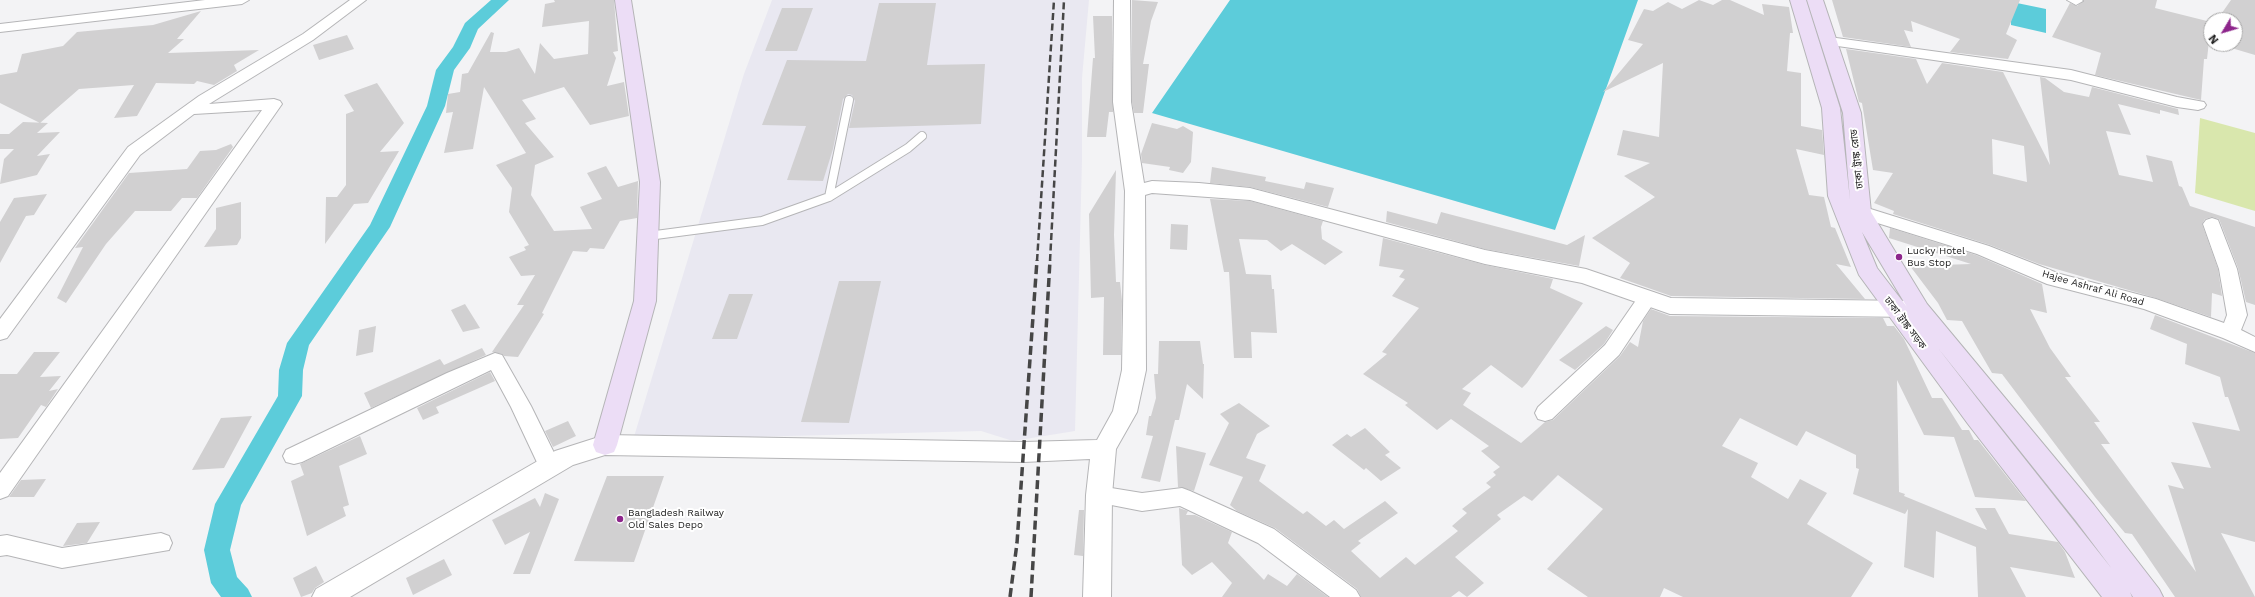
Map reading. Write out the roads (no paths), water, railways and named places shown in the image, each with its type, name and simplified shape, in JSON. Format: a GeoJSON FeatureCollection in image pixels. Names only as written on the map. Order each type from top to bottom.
{"type":"FeatureCollection","features":[{"type":"Feature","properties":{"kind":"main road"},"geometry":{"type":"LineString","coordinates":[[606,445],[645,301],[648,236],[650,182],[624,0]]}},
{"type":"Feature","properties":{"kind":"main road","name":"ঢাকা ট্রাঙ্ক সড়ক"},"geometry":{"type":"LineString","coordinates":[[1798,0],[1831,108],[1838,196],[1867,270],[1907,309],[2086,513],[2150,597]]}},
{"type":"Feature","properties":{"kind":"main road","name":"ঢাকা ট্রাঙ্ক রোড"},"geometry":{"type":"LineString","coordinates":[[1815,0],[1852,113],[1861,212],[1907,309]]}},
{"type":"Feature","properties":{"kind":"main road","name":"ঢাকা ট্রাঙ্ক সড়ক"},"geometry":{"type":"LineString","coordinates":[[1907,309],[2118,597]]}},
{"type":"Feature","properties":{"kind":"street"},"geometry":{"type":"LineString","coordinates":[[0,28],[242,0]]}},
{"type":"Feature","properties":{"kind":"street"},"geometry":{"type":"LineString","coordinates":[[0,334],[134,151],[189,110],[308,37],[359,0]]}},
{"type":"Feature","properties":{"kind":"street"},"geometry":{"type":"LineString","coordinates":[[1097,597],[1099,495],[1104,449],[1125,412],[1134,370],[1135,191],[1122,102],[1122,0]]}},
{"type":"Feature","properties":{"kind":"street"},"geometry":{"type":"LineString","coordinates":[[1828,41],[2071,75],[2177,102],[2198,105]]}},
{"type":"Feature","properties":{"kind":"street"},"geometry":{"type":"LineString","coordinates":[[0,490],[274,104],[189,110]]}},
{"type":"Feature","properties":{"kind":"street"},"geometry":{"type":"LineString","coordinates":[[1135,191],[1152,188],[1199,189],[1250,194],[1485,257],[1586,276],[1670,306],[1907,309]]}},
{"type":"Feature","properties":{"kind":"street","name":"Hajee Ashraf Ali Road"},"geometry":{"type":"LineString","coordinates":[[1861,212],[1983,250],[2054,278],[2149,304],[2230,333],[2255,345]]}},
{"type":"Feature","properties":{"kind":"street"},"geometry":{"type":"LineString","coordinates":[[2212,224],[2228,269],[2238,314],[2230,333]]}},
{"type":"Feature","properties":{"kind":"street"},"geometry":{"type":"LineString","coordinates":[[1545,413],[1612,350],[1648,298]]}},
{"type":"Feature","properties":{"kind":"street"},"geometry":{"type":"LineString","coordinates":[[294,456],[454,378],[495,360],[521,406],[550,467]]}},
{"type":"Feature","properties":{"kind":"street"},"geometry":{"type":"LineString","coordinates":[[326,597],[564,458],[606,445],[1024,452],[1104,449]]}},
{"type":"Feature","properties":{"kind":"street"},"geometry":{"type":"LineString","coordinates":[[1099,495],[1142,502],[1182,497],[1266,536],[1348,597]]}},
{"type":"Feature","properties":{"kind":"street"},"geometry":{"type":"LineString","coordinates":[[0,546],[7,545],[62,558],[161,543]]}},
{"type":"Feature","properties":{"kind":"lane"},"geometry":{"type":"LineString","coordinates":[[829,197],[849,100]]}},
{"type":"Feature","properties":{"kind":"lane"},"geometry":{"type":"LineString","coordinates":[[648,236],[762,221],[829,197],[908,148],[922,136]]}},
{"type":"Feature","properties":{"kind":"water"},"geometry":{"type":"Polygon","coordinates":[[[1230,0],[1638,0],[1555,230],[1152,113],[1230,0]]]}},
{"type":"Feature","properties":{"kind":"water"},"geometry":{"type":"Polygon","coordinates":[[[2012,2],[2046,9],[2046,33],[2011,25],[2011,22],[2000,19],[2012,2]]]}},
{"type":"Feature","properties":{"kind":"waterway"},"geometry":{"type":"LineString","coordinates":[[238,597],[225,583],[217,550],[228,504],[290,396],[291,370],[298,343],[380,227],[436,106],[445,70],[461,48],[471,27],[501,0]]}},
{"type":"Feature","properties":{"kind":"railway"},"geometry":{"type":"LineString","coordinates":[[1037,261],[1054,0]]}},
{"type":"Feature","properties":{"kind":"railway"},"geometry":{"type":"LineString","coordinates":[[1050,261],[1064,0]]}},
{"type":"Feature","properties":{"kind":"railway"},"geometry":{"type":"LineString","coordinates":[[1010,597],[1017,543],[1037,260]]}},
{"type":"Feature","properties":{"kind":"railway"},"geometry":{"type":"LineString","coordinates":[[1031,597],[1050,260]]}},
{"type":"Feature","properties":{"kind":"place","name":"Lucky Hotel Bus Stop"},"geometry":{"type":"Point","coordinates":[1899,257]}},
{"type":"Feature","properties":{"kind":"place","name":"Bangladesh Railway Old Sales Depo"},"geometry":{"type":"Point","coordinates":[620,519]}}]}
